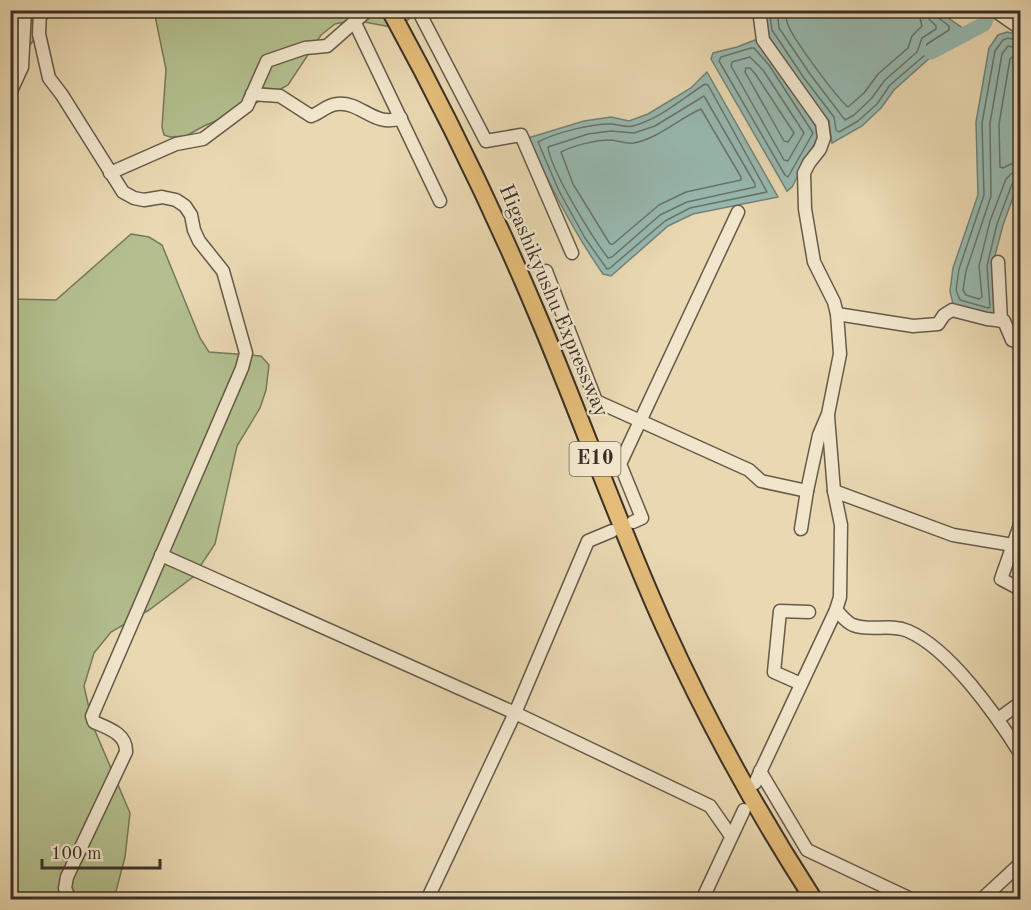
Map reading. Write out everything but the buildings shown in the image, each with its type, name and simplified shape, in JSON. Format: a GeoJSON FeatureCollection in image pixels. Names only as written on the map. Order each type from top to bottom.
{"type":"FeatureCollection","features":[{"type":"Feature","properties":{"kind":"highway","name":"Higashikyushu Expressway"},"geometry":{"type":"LineString","coordinates":[[390,10],[453,130],[517,267],[554,354],[620,523],[694,689],[756,807],[814,900]]}},
{"type":"Feature","properties":{"kind":"street"},"geometry":{"type":"LineString","coordinates":[[10,93],[22,67],[25,10]]}},
{"type":"Feature","properties":{"kind":"street"},"geometry":{"type":"LineString","coordinates":[[40,10],[39,34],[49,78],[62,94],[123,192],[134,198],[162,197],[176,200],[192,215],[194,230],[199,241],[223,271],[246,353],[242,368],[92,716],[94,722],[122,738],[126,744],[126,752],[67,877],[65,888],[70,900]]}},
{"type":"Feature","properties":{"kind":"street"},"geometry":{"type":"LineString","coordinates":[[110,173],[176,144],[203,139],[247,106],[267,61],[305,48],[327,46],[368,10]]}},
{"type":"Feature","properties":{"kind":"street"},"geometry":{"type":"LineString","coordinates":[[418,10],[486,141],[521,135],[572,253]]}},
{"type":"Feature","properties":{"kind":"street"},"geometry":{"type":"LineString","coordinates":[[759,10],[763,40],[822,123],[824,138],[820,149],[804,173],[805,209],[814,262],[834,302],[837,314],[840,354],[828,414],[819,435],[801,529]]}},
{"type":"Feature","properties":{"kind":"street"},"geometry":{"type":"LineString","coordinates":[[993,10],[1020,28]]}},
{"type":"Feature","properties":{"kind":"street"},"geometry":{"type":"LineString","coordinates":[[354,21],[441,201]]}},
{"type":"Feature","properties":{"kind":"street"},"geometry":{"type":"LineString","coordinates":[[252,94],[280,96],[311,116],[326,106],[339,103],[382,121],[401,118]]}},
{"type":"Feature","properties":{"kind":"street"},"geometry":{"type":"LineString","coordinates":[[633,522],[642,518],[620,464],[738,212]]}},
{"type":"Feature","properties":{"kind":"street"},"geometry":{"type":"LineString","coordinates":[[998,262],[1001,321]]}},
{"type":"Feature","properties":{"kind":"street"},"geometry":{"type":"LineString","coordinates":[[546,271],[596,401],[749,471],[761,481],[807,491]]}},
{"type":"Feature","properties":{"kind":"street"},"geometry":{"type":"LineString","coordinates":[[837,314],[913,326],[938,324],[944,315],[952,310],[987,320],[1004,321],[1012,340],[1020,343]]}},
{"type":"Feature","properties":{"kind":"street"},"geometry":{"type":"LineString","coordinates":[[828,414],[834,491],[841,525],[840,597],[758,777],[807,850],[913,900]]}},
{"type":"Feature","properties":{"kind":"street"},"geometry":{"type":"LineString","coordinates":[[834,491],[953,535],[1013,545]]}},
{"type":"Feature","properties":{"kind":"street"},"geometry":{"type":"LineString","coordinates":[[1020,525],[1001,579],[1020,589]]}},
{"type":"Feature","properties":{"kind":"street"},"geometry":{"type":"LineString","coordinates":[[427,900],[515,713],[588,541],[612,531]]}},
{"type":"Feature","properties":{"kind":"street"},"geometry":{"type":"LineString","coordinates":[[161,555],[515,713],[710,806],[731,836]]}},
{"type":"Feature","properties":{"kind":"street"},"geometry":{"type":"LineString","coordinates":[[836,610],[851,625],[873,628],[897,627],[923,639],[964,678],[998,720],[1020,753]]}},
{"type":"Feature","properties":{"kind":"street"},"geometry":{"type":"LineString","coordinates":[[801,684],[774,672],[780,612],[809,612]]}},
{"type":"Feature","properties":{"kind":"street"},"geometry":{"type":"LineString","coordinates":[[998,720],[1020,703]]}},
{"type":"Feature","properties":{"kind":"street"},"geometry":{"type":"LineString","coordinates":[[702,900],[744,810]]}},
{"type":"Feature","properties":{"kind":"street"},"geometry":{"type":"LineString","coordinates":[[981,900],[1020,864]]}},
{"type":"Feature","properties":{"kind":"green space"},"geometry":{"type":"Polygon","coordinates":[[[11,11],[52,11],[11,75],[11,11]]]}},
{"type":"Feature","properties":{"kind":"green space"},"geometry":{"type":"Polygon","coordinates":[[[154,11],[411,11],[409,19],[396,28],[354,20],[335,24],[321,35],[288,85],[247,108],[186,136],[170,137],[164,135],[162,127],[166,69],[154,11]]]}},
{"type":"Feature","properties":{"kind":"green space"},"geometry":{"type":"Polygon","coordinates":[[[131,234],[149,237],[162,245],[200,338],[209,352],[261,356],[269,365],[266,390],[260,408],[237,446],[215,544],[193,577],[149,610],[111,632],[94,653],[84,686],[93,726],[130,813],[125,857],[115,895],[111,900],[11,900],[11,299],[56,300],[131,234]]]}},
{"type":"Feature","properties":{"kind":"water"},"geometry":{"type":"Polygon","coordinates":[[[763,11],[938,11],[964,29],[931,48],[933,55],[894,90],[881,108],[862,126],[832,143],[829,121],[799,82],[766,32],[763,11]]]}},
{"type":"Feature","properties":{"kind":"water"},"geometry":{"type":"Polygon","coordinates":[[[1007,32],[1020,35],[1020,178],[1003,225],[992,267],[996,316],[953,304],[950,291],[953,268],[978,195],[976,122],[989,48],[998,35],[1007,32]]]}},
{"type":"Feature","properties":{"kind":"water"},"geometry":{"type":"Polygon","coordinates":[[[755,40],[774,61],[820,133],[792,187],[787,191],[711,59],[713,53],[755,40]]]}},
{"type":"Feature","properties":{"kind":"water"},"geometry":{"type":"Polygon","coordinates":[[[707,72],[778,197],[693,214],[668,226],[611,276],[603,274],[562,208],[528,138],[584,121],[611,117],[629,121],[648,114],[691,88],[707,72]]]}},
{"type":"Feature","properties":{"kind":"waterway"},"geometry":{"type":"LineString","coordinates":[[931,52],[984,24],[986,19],[982,10]]}}]}
